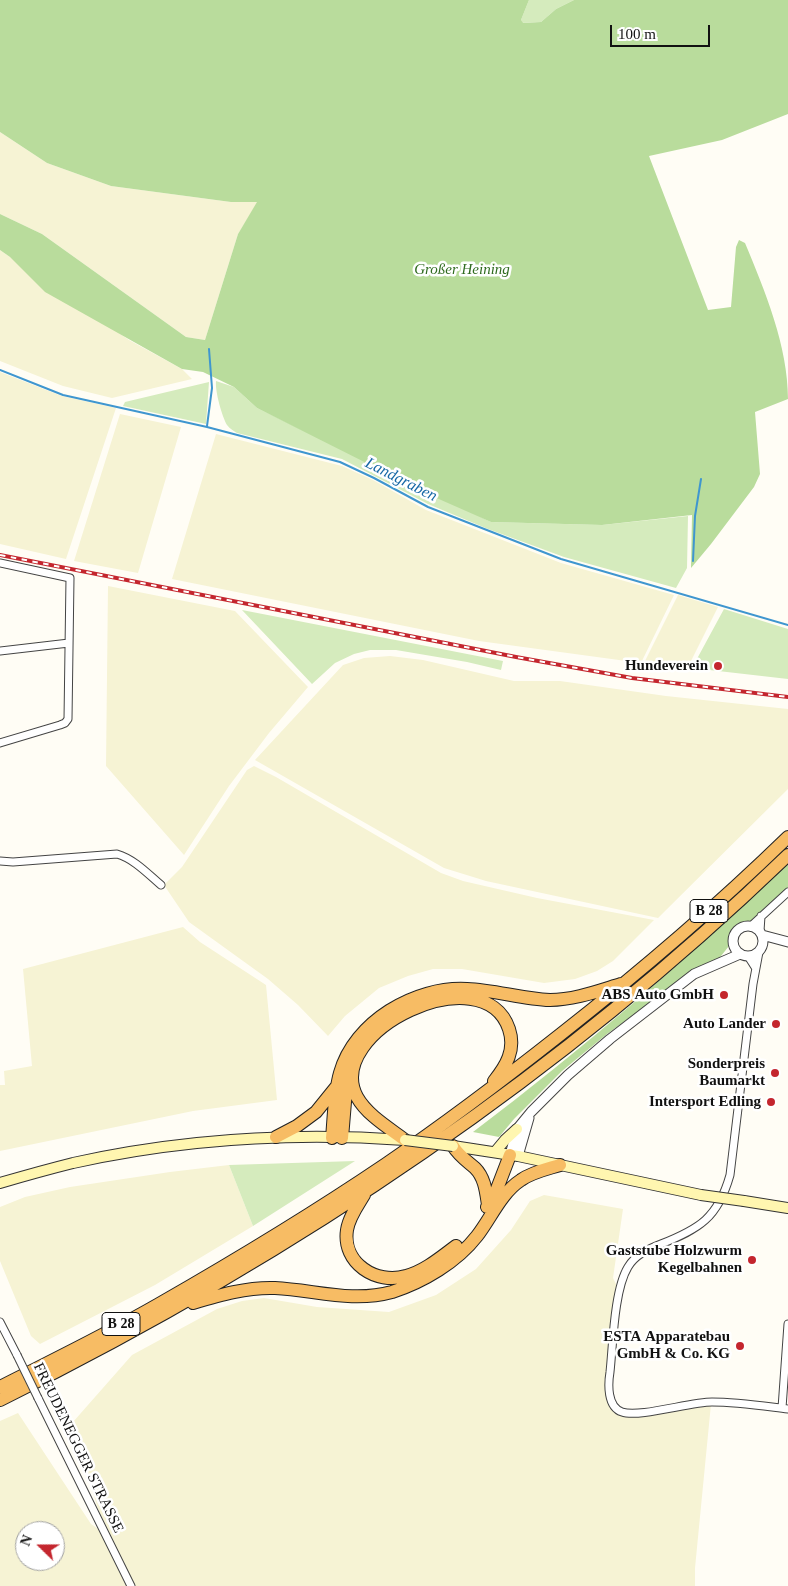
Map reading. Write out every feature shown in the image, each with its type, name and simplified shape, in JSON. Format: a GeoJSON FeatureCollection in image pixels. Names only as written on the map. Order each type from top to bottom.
{"type":"FeatureCollection","features":[{"type":"Feature","properties":{"kind":"highway","name":"B 28"},"geometry":{"type":"LineString","coordinates":[[0,1387],[157,1305],[231,1261],[384,1165],[480,1098],[628,982],[717,905],[788,837]]}},
{"type":"Feature","properties":{"kind":"highway","name":"B 28"},"geometry":{"type":"LineString","coordinates":[[0,1400],[174,1309],[365,1192],[488,1107],[576,1039],[725,914],[788,855]]}},
{"type":"Feature","properties":{"kind":"highway"},"geometry":{"type":"LineString","coordinates":[[337,1138],[337,1086],[346,1056],[356,1040],[379,1019],[412,998],[432,992],[467,989],[551,1000],[570,998],[628,982]]}},
{"type":"Feature","properties":{"kind":"highway"},"geometry":{"type":"LineString","coordinates":[[337,1138],[346,1090],[355,1060],[370,1040],[393,1020],[418,1007],[444,1000],[469,999],[480,1001],[501,1015],[510,1032],[511,1051],[505,1067],[480,1098]]}},
{"type":"Feature","properties":{"kind":"highway"},"geometry":{"type":"LineString","coordinates":[[352,1069],[353,1085],[356,1096],[361,1104],[405,1140]]}},
{"type":"Feature","properties":{"kind":"highway"},"geometry":{"type":"LineString","coordinates":[[276,1137],[297,1126],[316,1112],[337,1086]]}},
{"type":"Feature","properties":{"kind":"highway"},"geometry":{"type":"LineString","coordinates":[[460,1150],[482,1177],[493,1205]]}},
{"type":"Feature","properties":{"kind":"highway"},"geometry":{"type":"LineString","coordinates":[[174,1309],[247,1289],[276,1288],[345,1297],[362,1297],[392,1292],[442,1268],[476,1238],[493,1205],[513,1173],[514,1155]]}},
{"type":"Feature","properties":{"kind":"highway"},"geometry":{"type":"LineString","coordinates":[[365,1192],[348,1224],[348,1246],[357,1264],[362,1269],[383,1278],[396,1278],[408,1276],[442,1257],[459,1243],[493,1205],[519,1180],[530,1174],[560,1164]]}},
{"type":"Feature","properties":{"kind":"main road"},"geometry":{"type":"LineString","coordinates":[[495,1152],[517,1129]]}},
{"type":"Feature","properties":{"kind":"main road"},"geometry":{"type":"LineString","coordinates":[[0,1183],[73,1163],[157,1148],[276,1137],[378,1139],[405,1140],[460,1150],[514,1155],[701,1195],[788,1208]]}},
{"type":"Feature","properties":{"kind":"street"},"geometry":{"type":"LineString","coordinates":[[0,564],[70,578],[67,721],[60,725],[0,743]]}},
{"type":"Feature","properties":{"kind":"street"},"geometry":{"type":"LineString","coordinates":[[0,651],[69,642]]}},
{"type":"Feature","properties":{"kind":"street"},"geometry":{"type":"LineString","coordinates":[[0,861],[13,862],[117,854],[125,856],[135,863],[161,885]]}},
{"type":"Feature","properties":{"kind":"street"},"geometry":{"type":"LineString","coordinates":[[719,962],[728,954],[734,944],[735,935],[738,931],[741,928],[751,926],[788,892]]}},
{"type":"Feature","properties":{"kind":"street"},"geometry":{"type":"LineString","coordinates":[[761,916],[761,949],[755,968],[745,1064],[729,1180],[713,1213],[706,1221],[688,1233],[641,1253],[628,1267],[619,1288],[609,1376],[609,1397],[614,1406],[621,1412],[635,1414],[683,1405],[712,1402],[785,1408],[788,1324]]}},
{"type":"Feature","properties":{"kind":"street"},"geometry":{"type":"LineString","coordinates":[[751,926],[761,933],[784,942]]}},
{"type":"Feature","properties":{"kind":"street"},"geometry":{"type":"LineString","coordinates":[[514,1155],[517,1129],[531,1112],[568,1075],[672,990],[694,974],[719,962],[784,942]]}},
{"type":"Feature","properties":{"kind":"street"},"geometry":{"type":"LineString","coordinates":[[734,944],[755,968]]}},
{"type":"Feature","properties":{"kind":"street"},"geometry":{"type":"LineString","coordinates":[[514,1155],[531,1112]]}},
{"type":"Feature","properties":{"kind":"street","name":"FREUDENEGGER STRASSE"},"geometry":{"type":"LineString","coordinates":[[0,1322],[132,1586]]}},
{"type":"Feature","properties":{"kind":"shaded area"},"geometry":{"type":"Polygon","coordinates":[[[0,132],[47,163],[111,186],[231,202],[258,202],[238,234],[205,340],[186,337],[42,234],[0,214],[0,132]]]}},
{"type":"Feature","properties":{"kind":"shaded area"},"geometry":{"type":"Polygon","coordinates":[[[0,250],[129,340],[182,369],[192,379],[112,398],[63,386],[0,361],[0,250]]]}},
{"type":"Feature","properties":{"kind":"shaded area"},"geometry":{"type":"Polygon","coordinates":[[[0,372],[62,396],[116,408],[66,559],[0,544],[0,372]]]}},
{"type":"Feature","properties":{"kind":"shaded area"},"geometry":{"type":"Polygon","coordinates":[[[120,414],[181,427],[138,573],[74,561],[120,414]]]}},
{"type":"Feature","properties":{"kind":"shaded area"},"geometry":{"type":"Polygon","coordinates":[[[216,434],[342,466],[373,480],[426,510],[561,563],[674,595],[641,663],[479,641],[172,579],[216,434]]]}},
{"type":"Feature","properties":{"kind":"shaded area"},"geometry":{"type":"Polygon","coordinates":[[[108,586],[235,611],[308,687],[269,733],[229,786],[184,855],[106,766],[108,586]]]}},
{"type":"Feature","properties":{"kind":"shaded area"},"geometry":{"type":"Polygon","coordinates":[[[678,595],[718,607],[686,671],[644,663],[678,595]]]}},
{"type":"Feature","properties":{"kind":"shaded area"},"geometry":{"type":"Polygon","coordinates":[[[390,656],[423,660],[514,681],[560,681],[666,696],[788,709],[788,789],[658,918],[486,881],[444,868],[255,760],[343,665],[364,658],[390,656]]]}},
{"type":"Feature","properties":{"kind":"shaded area"},"geometry":{"type":"Polygon","coordinates":[[[254,766],[441,873],[463,881],[537,898],[654,920],[613,961],[597,971],[575,979],[544,983],[462,969],[433,969],[408,976],[379,988],[345,1016],[328,1036],[298,1005],[268,979],[189,922],[164,885],[182,867],[247,770],[254,766]]]}},
{"type":"Feature","properties":{"kind":"shaded area"},"geometry":{"type":"Polygon","coordinates":[[[183,927],[200,942],[266,985],[277,1100],[193,1111],[0,1151],[0,1085],[5,1085],[4,1071],[32,1066],[23,969],[183,927]]]}},
{"type":"Feature","properties":{"kind":"shaded area"},"geometry":{"type":"Polygon","coordinates":[[[229,1165],[253,1226],[155,1285],[40,1344],[31,1336],[0,1261],[0,1207],[25,1197],[70,1187],[229,1165]]]}},
{"type":"Feature","properties":{"kind":"shaded area"},"geometry":{"type":"Polygon","coordinates":[[[544,1195],[623,1209],[613,1278],[618,1288],[608,1398],[621,1414],[711,1404],[695,1568],[695,1586],[133,1586],[104,1528],[73,1422],[132,1355],[217,1309],[242,1301],[264,1298],[317,1307],[389,1312],[436,1295],[476,1269],[511,1230],[530,1201],[544,1195]]]}},
{"type":"Feature","properties":{"kind":"shaded area"},"geometry":{"type":"Polygon","coordinates":[[[18,1413],[91,1524],[100,1530],[128,1586],[0,1586],[0,1421],[18,1413]]]}},
{"type":"Feature","properties":{"kind":"green space","name":"Großer Heining"},"geometry":{"type":"Polygon","coordinates":[[[0,0],[529,0],[521,20],[523,23],[541,22],[556,9],[574,0],[788,0],[788,114],[722,140],[649,156],[708,310],[731,307],[736,247],[739,240],[745,243],[774,319],[784,359],[788,399],[755,412],[760,474],[754,487],[691,568],[692,515],[602,525],[491,522],[432,496],[257,408],[234,387],[203,372],[182,369],[45,292],[10,257],[0,250],[0,214],[42,234],[186,337],[205,340],[238,234],[257,202],[231,202],[111,186],[47,163],[0,132],[0,0]]]}},
{"type":"Feature","properties":{"kind":"green space"},"geometry":{"type":"Polygon","coordinates":[[[529,0],[574,0],[556,9],[541,22],[522,23],[521,20],[529,0]]]}},
{"type":"Feature","properties":{"kind":"green space"},"geometry":{"type":"Polygon","coordinates":[[[216,381],[234,387],[257,408],[491,522],[602,525],[688,516],[687,568],[676,588],[564,557],[488,529],[428,504],[342,459],[237,433],[229,428],[225,421],[218,397],[216,381]]]}},
{"type":"Feature","properties":{"kind":"green space"},"geometry":{"type":"Polygon","coordinates":[[[209,382],[206,424],[123,406],[125,402],[209,382]]]}},
{"type":"Feature","properties":{"kind":"green space"},"geometry":{"type":"Polygon","coordinates":[[[724,609],[788,629],[788,679],[692,668],[724,609]]]}},
{"type":"Feature","properties":{"kind":"green space"},"geometry":{"type":"Polygon","coordinates":[[[242,610],[503,661],[501,670],[396,650],[370,650],[354,654],[335,663],[312,684],[242,610]]]}},
{"type":"Feature","properties":{"kind":"green space"},"geometry":{"type":"Polygon","coordinates":[[[788,864],[788,890],[751,922],[739,925],[735,930],[733,941],[717,961],[696,970],[607,1034],[562,1071],[514,1119],[499,1137],[473,1132],[555,1068],[634,1002],[788,864]]]}},
{"type":"Feature","properties":{"kind":"green space"},"geometry":{"type":"Polygon","coordinates":[[[355,1161],[253,1226],[229,1165],[355,1161]]]}},
{"type":"Feature","properties":{"kind":"waterway"},"geometry":{"type":"LineString","coordinates":[[207,426],[212,388],[209,349]]}},
{"type":"Feature","properties":{"kind":"waterway","name":"Landgraben"},"geometry":{"type":"LineString","coordinates":[[0,370],[63,395],[207,427],[340,462],[428,507],[561,559],[788,625]]}},
{"type":"Feature","properties":{"kind":"waterway"},"geometry":{"type":"LineString","coordinates":[[693,561],[695,516],[701,479]]}},
{"type":"Feature","properties":{"kind":"railway"},"geometry":{"type":"LineString","coordinates":[[0,555],[516,657],[632,678],[788,697]]}},
{"type":"Feature","properties":{"kind":"place","name":"Hundeverein"},"geometry":{"type":"Point","coordinates":[718,666]}},
{"type":"Feature","properties":{"kind":"place","name":"ABS Auto GmbH"},"geometry":{"type":"Point","coordinates":[724,995]}},
{"type":"Feature","properties":{"kind":"place","name":"Auto Lander"},"geometry":{"type":"Point","coordinates":[776,1024]}},
{"type":"Feature","properties":{"kind":"place","name":"Sonderpreis Baumarkt"},"geometry":{"type":"Point","coordinates":[775,1073]}},
{"type":"Feature","properties":{"kind":"place","name":"Intersport Edling"},"geometry":{"type":"Point","coordinates":[771,1102]}},
{"type":"Feature","properties":{"kind":"place","name":"Gaststube Holzwurm Kegelbahnen"},"geometry":{"type":"Point","coordinates":[752,1260]}},
{"type":"Feature","properties":{"kind":"place","name":"ESTA Apparatebau GmbH & Co. KG"},"geometry":{"type":"Point","coordinates":[740,1346]}}]}
